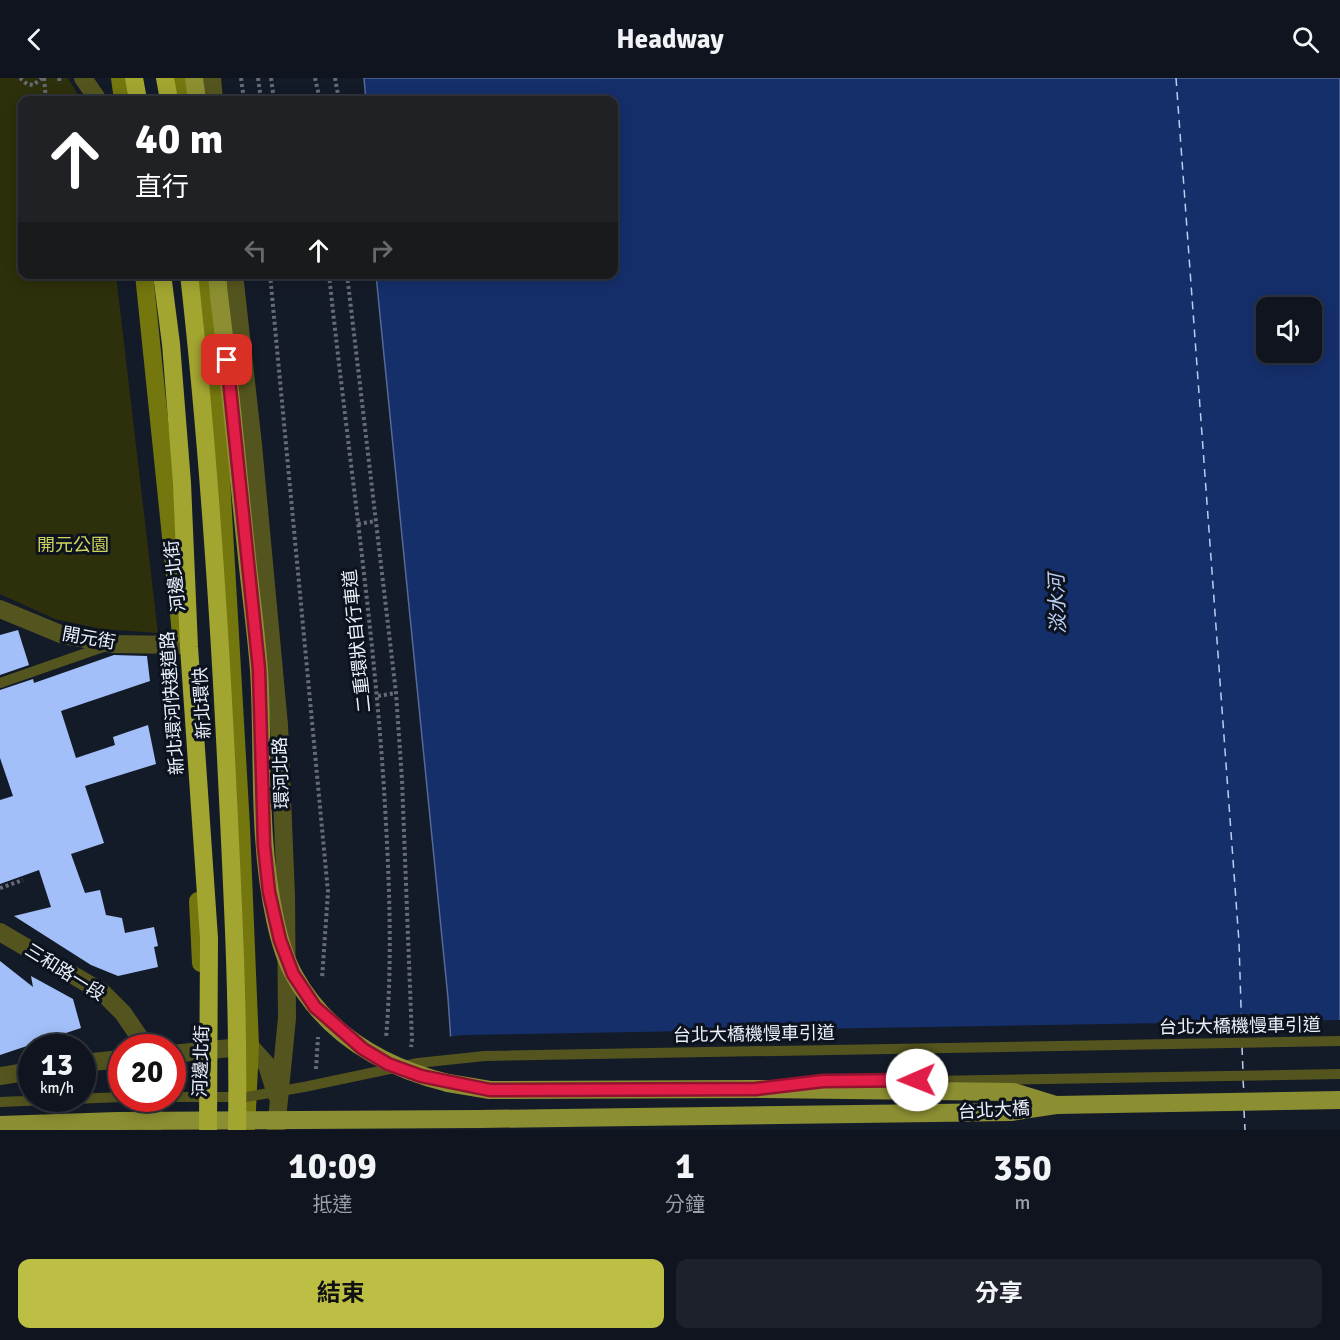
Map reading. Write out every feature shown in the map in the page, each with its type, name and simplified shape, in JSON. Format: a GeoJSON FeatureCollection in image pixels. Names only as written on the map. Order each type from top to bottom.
{"type":"FeatureCollection","features":[{"type":"Feature","properties":{"kind":"highway"},"geometry":{"type":"LineString","coordinates":[[134,78],[137,96]]}},
{"type":"Feature","properties":{"kind":"highway"},"geometry":{"type":"LineString","coordinates":[[165,78],[168,96]]}},
{"type":"Feature","properties":{"kind":"highway","name":"新北環河快速道路"},"geometry":{"type":"LineString","coordinates":[[163,279],[171,344],[182,483],[189,647],[209,938],[208,1130]]}},
{"type":"Feature","properties":{"kind":"highway","name":"新北環快"},"geometry":{"type":"LineString","coordinates":[[190,279],[209,470],[220,645],[235,934],[238,1040],[237,1130]]}},
{"type":"Feature","properties":{"kind":"main road"},"geometry":{"type":"LineString","coordinates":[[194,78],[196,96]]}},
{"type":"Feature","properties":{"kind":"main road"},"geometry":{"type":"LineString","coordinates":[[217,279],[259,669],[264,846],[269,892],[280,940],[293,974],[315,1007],[363,1049],[388,1064],[448,1083],[490,1090],[756,1089],[1014,1092],[1056,1105]]}},
{"type":"Feature","properties":{"kind":"main road","name":"台北大橋"},"geometry":{"type":"LineString","coordinates":[[0,1125],[129,1121],[1011,1112],[1056,1105],[1340,1100]]}},
{"type":"Feature","properties":{"kind":"street"},"geometry":{"type":"LineString","coordinates":[[83,78],[95,96]]}},
{"type":"Feature","properties":{"kind":"street"},"geometry":{"type":"LineString","coordinates":[[120,78],[122,96]]}},
{"type":"Feature","properties":{"kind":"street"},"geometry":{"type":"LineString","coordinates":[[179,78],[181,96]]}},
{"type":"Feature","properties":{"kind":"street"},"geometry":{"type":"LineString","coordinates":[[212,78],[214,96]]}},
{"type":"Feature","properties":{"kind":"street","name":"河邊北街"},"geometry":{"type":"LineString","coordinates":[[145,279],[182,645],[202,979],[202,1052],[198,1130]]}},
{"type":"Feature","properties":{"kind":"street"},"geometry":{"type":"LineString","coordinates":[[204,279],[222,490],[241,826],[250,1046],[246,1130]]}},
{"type":"Feature","properties":{"kind":"street","name":"環河北路"},"geometry":{"type":"LineString","coordinates":[[235,279],[279,725],[286,896],[286,1018],[276,1130]]}},
{"type":"Feature","properties":{"kind":"street","name":"開元街"},"geometry":{"type":"LineString","coordinates":[[0,609],[63,635],[112,644],[182,645]]}},
{"type":"Feature","properties":{"kind":"street","name":"三和路一段"},"geometry":{"type":"LineString","coordinates":[[0,932],[102,992],[123,1013],[137,1034]]}},
{"type":"Feature","properties":{"kind":"street"},"geometry":{"type":"LineString","coordinates":[[186,1053],[250,1046]]}},
{"type":"Feature","properties":{"kind":"street"},"geometry":{"type":"LineString","coordinates":[[250,1046],[267,1065],[279,1102]]}},
{"type":"Feature","properties":{"kind":"street"},"geometry":{"type":"LineString","coordinates":[[0,1076],[18,1073]]}},
{"type":"Feature","properties":{"kind":"street"},"geometry":{"type":"LineString","coordinates":[[152,1112],[153,1130]]}},
{"type":"Feature","properties":{"kind":"lane"},"geometry":{"type":"LineString","coordinates":[[0,683],[112,644]]}},
{"type":"Feature","properties":{"kind":"lane","name":"台北大橋機慢車引道"},"geometry":{"type":"LineString","coordinates":[[186,1097],[246,1096],[304,1087],[418,1062],[485,1056],[1340,1041]]}},
{"type":"Feature","properties":{"kind":"lane"},"geometry":{"type":"LineString","coordinates":[[756,1089],[823,1081],[1340,1074]]}},
{"type":"Feature","properties":{"kind":"lane"},"geometry":{"type":"LineString","coordinates":[[0,1102],[108,1098]]}},
{"type":"Feature","properties":{"kind":"path"},"geometry":{"type":"LineString","coordinates":[[20,78],[27,84],[33,85],[43,78],[45,96]]}},
{"type":"Feature","properties":{"kind":"path"},"geometry":{"type":"LineString","coordinates":[[59,78],[60,84]]}},
{"type":"Feature","properties":{"kind":"path"},"geometry":{"type":"LineString","coordinates":[[241,78],[243,96]]}},
{"type":"Feature","properties":{"kind":"path"},"geometry":{"type":"LineString","coordinates":[[258,78],[260,96]]}},
{"type":"Feature","properties":{"kind":"path"},"geometry":{"type":"LineString","coordinates":[[271,78],[273,96]]}},
{"type":"Feature","properties":{"kind":"path"},"geometry":{"type":"LineString","coordinates":[[315,78],[319,96]]}},
{"type":"Feature","properties":{"kind":"path"},"geometry":{"type":"LineString","coordinates":[[335,78],[338,96]]}},
{"type":"Feature","properties":{"kind":"path"},"geometry":{"type":"LineString","coordinates":[[270,279],[328,892],[321,987]]}},
{"type":"Feature","properties":{"kind":"path","name":"二重環狀自行車道"},"geometry":{"type":"LineString","coordinates":[[330,279],[378,696],[389,868],[389,1005]]}},
{"type":"Feature","properties":{"kind":"path"},"geometry":{"type":"LineString","coordinates":[[348,279],[396,693],[412,1029],[410,1051]]}},
{"type":"Feature","properties":{"kind":"path"},"geometry":{"type":"LineString","coordinates":[[358,524],[376,521]]}},
{"type":"Feature","properties":{"kind":"path"},"geometry":{"type":"LineString","coordinates":[[378,696],[396,693]]}},
{"type":"Feature","properties":{"kind":"path"},"geometry":{"type":"LineString","coordinates":[[0,888],[23,880]]}},
{"type":"Feature","properties":{"kind":"path"},"geometry":{"type":"LineString","coordinates":[[316,1071],[318,1035]]}},
{"type":"Feature","properties":{"kind":"green space","name":"開元公園"},"geometry":{"type":"Polygon","coordinates":[[[0,78],[68,78],[79,96],[18,96],[18,279],[116,279],[158,633],[101,629],[55,619],[0,594],[0,78]]]}},
{"type":"Feature","properties":{"kind":"water","name":"淡水河"},"geometry":{"type":"Polygon","coordinates":[[[364,78],[1340,78],[1340,1130],[457,1130],[448,998],[376,279],[618,279],[618,96],[366,96],[364,78]]]}},
{"type":"Feature","properties":{"kind":"pier"},"geometry":{"type":"Polygon","coordinates":[[[1340,1020],[1340,1130],[454,1130],[447,1037],[462,1035],[1340,1020]]]}},
{"type":"Feature","properties":{"kind":"building"},"geometry":{"type":"Polygon","coordinates":[[[18,630],[29,665],[0,675],[0,635],[18,630]]]}},
{"type":"Feature","properties":{"kind":"building"},"geometry":{"type":"Polygon","coordinates":[[[114,655],[147,656],[150,681],[61,711],[76,758],[115,745],[113,737],[148,725],[156,764],[85,786],[104,843],[71,854],[85,893],[100,890],[106,915],[122,918],[125,933],[154,927],[158,946],[154,947],[158,967],[118,976],[91,965],[14,916],[51,907],[39,870],[0,884],[0,800],[13,796],[0,758],[0,690],[33,679],[34,683],[114,655]]]}},
{"type":"Feature","properties":{"kind":"building"},"geometry":{"type":"Polygon","coordinates":[[[0,961],[33,987],[31,976],[73,999],[81,1028],[63,1034],[18,1034],[18,1049],[0,1055],[0,961]]]}},
{"type":"Feature","properties":{"kind":"ferry route"},"geometry":{"type":"LineString","coordinates":[[1176,78],[1239,942],[1242,1039]]}},
{"type":"Feature","properties":{"kind":"ferry route"},"geometry":{"type":"LineString","coordinates":[[1242,1047],[1243,1072]]}},
{"type":"Feature","properties":{"kind":"ferry route"},"geometry":{"type":"LineString","coordinates":[[1243,1080],[1244,1093]]}},
{"type":"Feature","properties":{"kind":"ferry route"},"geometry":{"type":"LineString","coordinates":[[1244,1110],[1245,1130]]}},
{"type":"Feature","properties":{"kind":"route"},"geometry":{"type":"LineString","coordinates":[[227,360],[259,669],[264,846],[269,892],[280,940],[293,974],[315,1007],[341,1032],[388,1064],[448,1083],[490,1090],[756,1089],[823,1081],[917,1080]]}}]}
